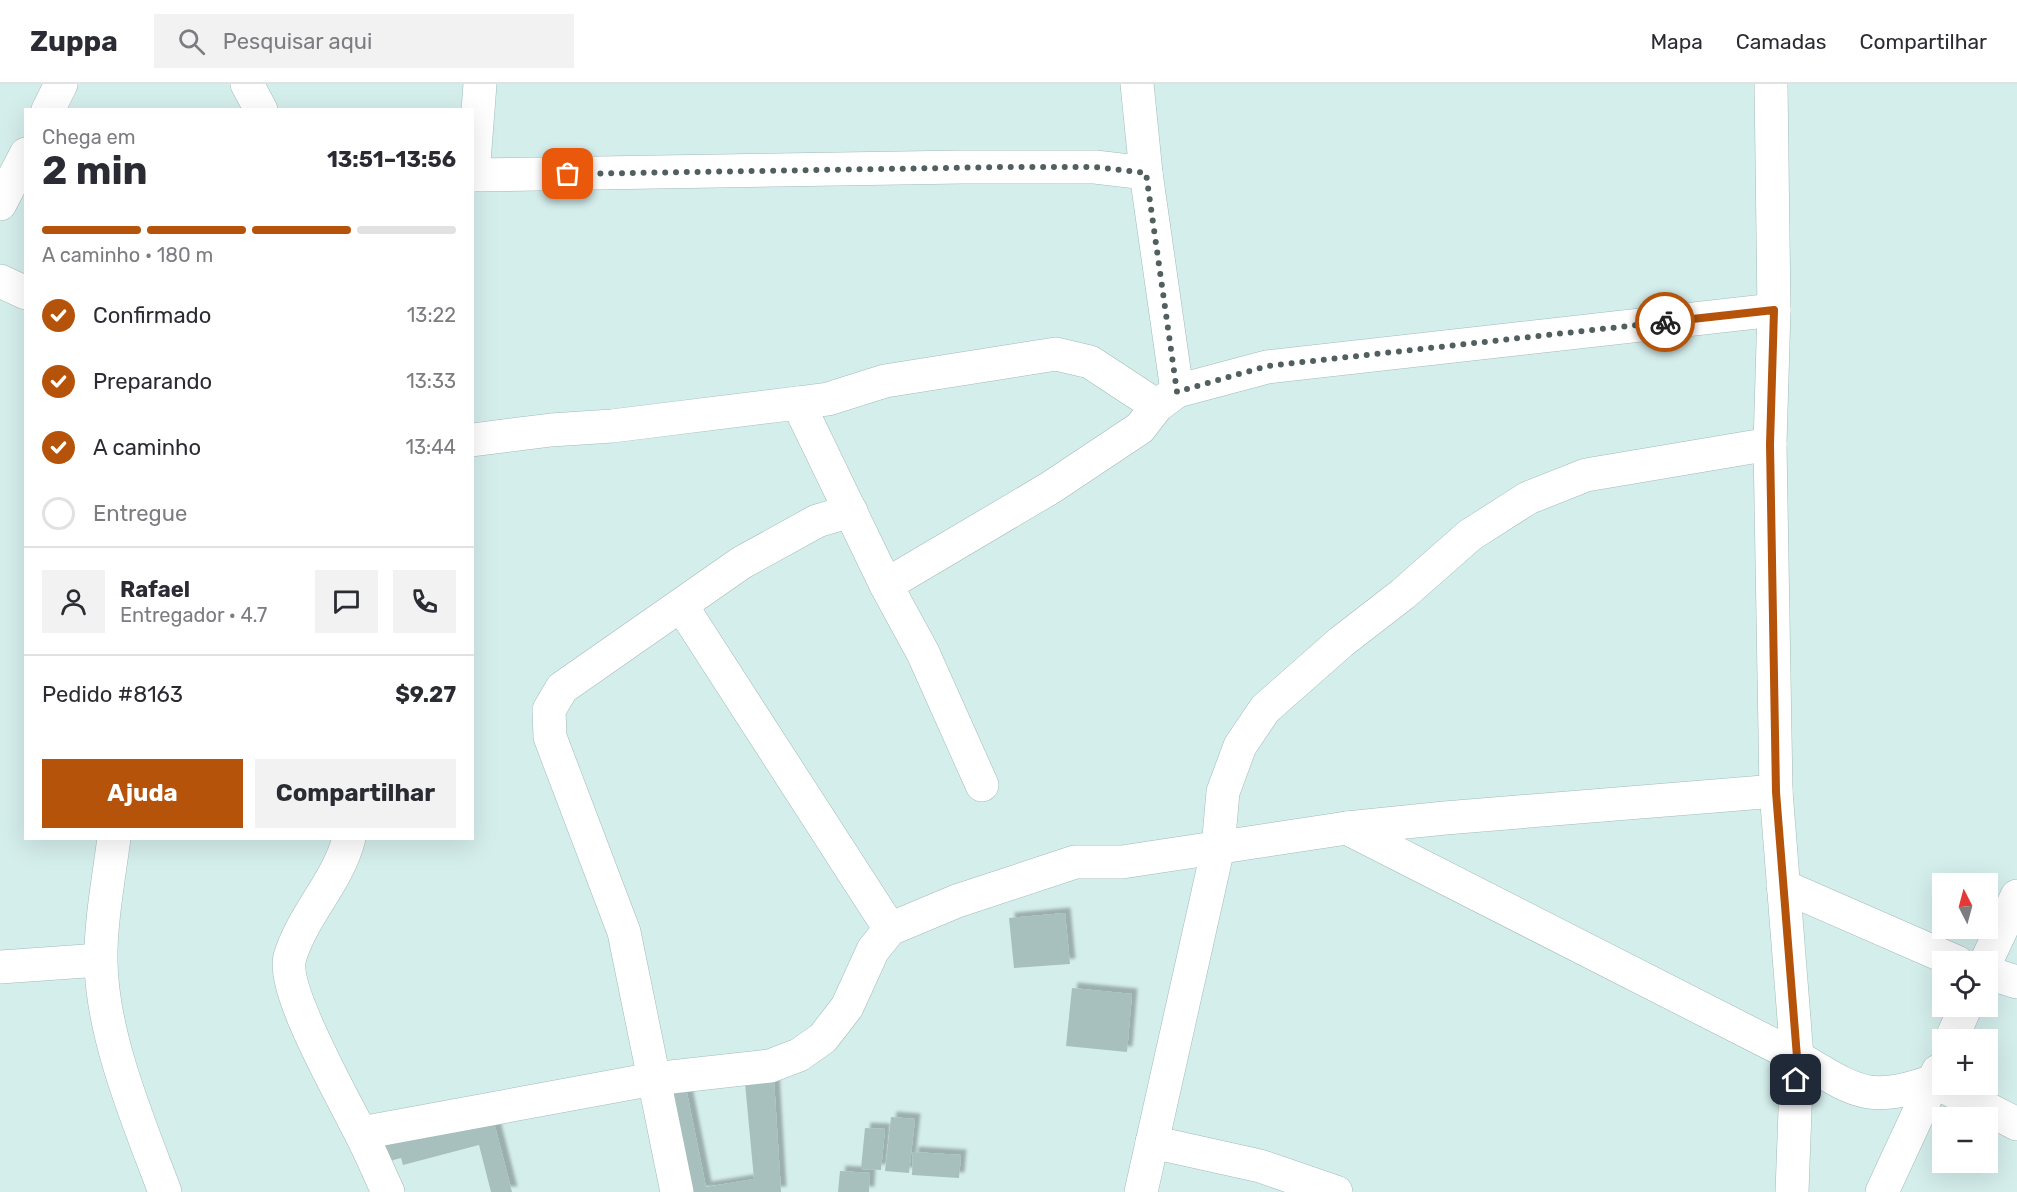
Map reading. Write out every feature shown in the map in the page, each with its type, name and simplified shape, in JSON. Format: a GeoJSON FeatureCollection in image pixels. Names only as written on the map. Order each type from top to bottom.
{"type":"FeatureCollection","features":[{"type":"Feature","properties":{"kind":"street"},"geometry":{"type":"LineString","coordinates":[[49,108],[61,84]]}},
{"type":"Feature","properties":{"kind":"street"},"geometry":{"type":"LineString","coordinates":[[247,84],[260,108]]}},
{"type":"Feature","properties":{"kind":"street"},"geometry":{"type":"LineString","coordinates":[[474,162],[480,84]]}},
{"type":"Feature","properties":{"kind":"street"},"geometry":{"type":"LineString","coordinates":[[1137,84],[1167,399]]}},
{"type":"Feature","properties":{"kind":"street"},"geometry":{"type":"LineString","coordinates":[[1771,84],[1774,310],[1770,444],[1776,792],[1797,1057],[1792,1192]]}},
{"type":"Feature","properties":{"kind":"street"},"geometry":{"type":"LineString","coordinates":[[0,204],[24,158]]}},
{"type":"Feature","properties":{"kind":"street"},"geometry":{"type":"LineString","coordinates":[[474,175],[995,167],[1095,167],[1146,173]]}},
{"type":"Feature","properties":{"kind":"street"},"geometry":{"type":"LineString","coordinates":[[0,281],[24,292]]}},
{"type":"Feature","properties":{"kind":"street"},"geometry":{"type":"LineString","coordinates":[[886,585],[1050,488],[1140,428],[1167,399],[1267,366],[1774,310]]}},
{"type":"Feature","properties":{"kind":"street"},"geometry":{"type":"LineString","coordinates":[[474,440],[551,430],[612,426],[828,399],[885,381],[1056,354],[1090,362],[1167,399]]}},
{"type":"Feature","properties":{"kind":"street"},"geometry":{"type":"LineString","coordinates":[[798,403],[886,585],[923,653],[982,785]]}},
{"type":"Feature","properties":{"kind":"street"},"geometry":{"type":"LineString","coordinates":[[1141,1192],[1218,848],[1223,792],[1240,746],[1265,709],[1341,642],[1403,594],[1470,535],[1528,498],[1586,475],[1770,444]]}},
{"type":"Feature","properties":{"kind":"street"},"geometry":{"type":"LineString","coordinates":[[677,1192],[624,932],[550,737],[549,710],[562,688],[741,563],[817,521],[851,511]]}},
{"type":"Feature","properties":{"kind":"street"},"geometry":{"type":"LineString","coordinates":[[681,605],[890,929]]}},
{"type":"Feature","properties":{"kind":"street"},"geometry":{"type":"LineString","coordinates":[[361,1133],[653,1079],[770,1066],[799,1055],[823,1038],[847,1007],[873,950],[890,929],[957,902],[1075,862],[1122,862],[1347,828],[1776,792]]}},
{"type":"Feature","properties":{"kind":"street"},"geometry":{"type":"LineString","coordinates":[[1347,828],[1797,1057],[1850,1087],[1874,1094],[1905,1091],[1932,1074]]}},
{"type":"Feature","properties":{"kind":"street"},"geometry":{"type":"LineString","coordinates":[[114,840],[100,960],[103,992],[127,1090],[165,1192]]}},
{"type":"Feature","properties":{"kind":"street"},"geometry":{"type":"LineString","coordinates":[[348,840],[345,854],[299,932],[288,960],[294,992],[323,1061],[361,1133],[388,1192]]}},
{"type":"Feature","properties":{"kind":"street"},"geometry":{"type":"LineString","coordinates":[[1784,886],[1932,951]]}},
{"type":"Feature","properties":{"kind":"street"},"geometry":{"type":"LineString","coordinates":[[1991,951],[2017,896]]}},
{"type":"Feature","properties":{"kind":"street"},"geometry":{"type":"LineString","coordinates":[[0,967],[100,960]]}},
{"type":"Feature","properties":{"kind":"street"},"geometry":{"type":"LineString","coordinates":[[1998,976],[2017,981]]}},
{"type":"Feature","properties":{"kind":"street"},"geometry":{"type":"LineString","coordinates":[[1882,1192],[1932,1083]]}},
{"type":"Feature","properties":{"kind":"street"},"geometry":{"type":"LineString","coordinates":[[1975,1095],[2017,1124]]}},
{"type":"Feature","properties":{"kind":"street"},"geometry":{"type":"LineString","coordinates":[[1152,1142],[1260,1166],[1336,1192]]}},
{"type":"Feature","properties":{"kind":"building"},"geometry":{"type":"Polygon","coordinates":[[[1065,913],[1070,964],[1014,968],[1009,918],[1065,913]]]}},
{"type":"Feature","properties":{"kind":"building"},"geometry":{"type":"Polygon","coordinates":[[[1072,988],[1132,994],[1127,1052],[1066,1046],[1072,988]]]}},
{"type":"Feature","properties":{"kind":"building"},"geometry":{"type":"Polygon","coordinates":[[[774,1080],[781,1192],[683,1192],[661,1092],[686,1088],[706,1187],[754,1179],[745,1083],[774,1080]]]}},
{"type":"Feature","properties":{"kind":"building"},"geometry":{"type":"Polygon","coordinates":[[[492,1115],[512,1192],[491,1192],[479,1145],[403,1165],[401,1158],[382,1163],[378,1145],[492,1115]]]}},
{"type":"Feature","properties":{"kind":"building"},"geometry":{"type":"Polygon","coordinates":[[[891,1117],[915,1119],[909,1173],[885,1171],[891,1117]]]}},
{"type":"Feature","properties":{"kind":"building"},"geometry":{"type":"Polygon","coordinates":[[[865,1128],[885,1129],[881,1170],[861,1169],[865,1128]]]}},
{"type":"Feature","properties":{"kind":"building"},"geometry":{"type":"Polygon","coordinates":[[[913,1152],[961,1155],[959,1178],[912,1175],[913,1152]]]}},
{"type":"Feature","properties":{"kind":"building"},"geometry":{"type":"Polygon","coordinates":[[[840,1171],[870,1173],[869,1192],[838,1192],[840,1171]]]}},
{"type":"Feature","properties":{"kind":"way so far"},"geometry":{"type":"LineString","coordinates":[[568,174],[1006,167],[1095,167],[1146,173],[1177,392],[1267,366],[1665,322]]}},
{"type":"Feature","properties":{"kind":"route"},"geometry":{"type":"LineString","coordinates":[[1665,322],[1774,310],[1770,444],[1776,792],[1797,1057],[1796,1080]]}}]}
